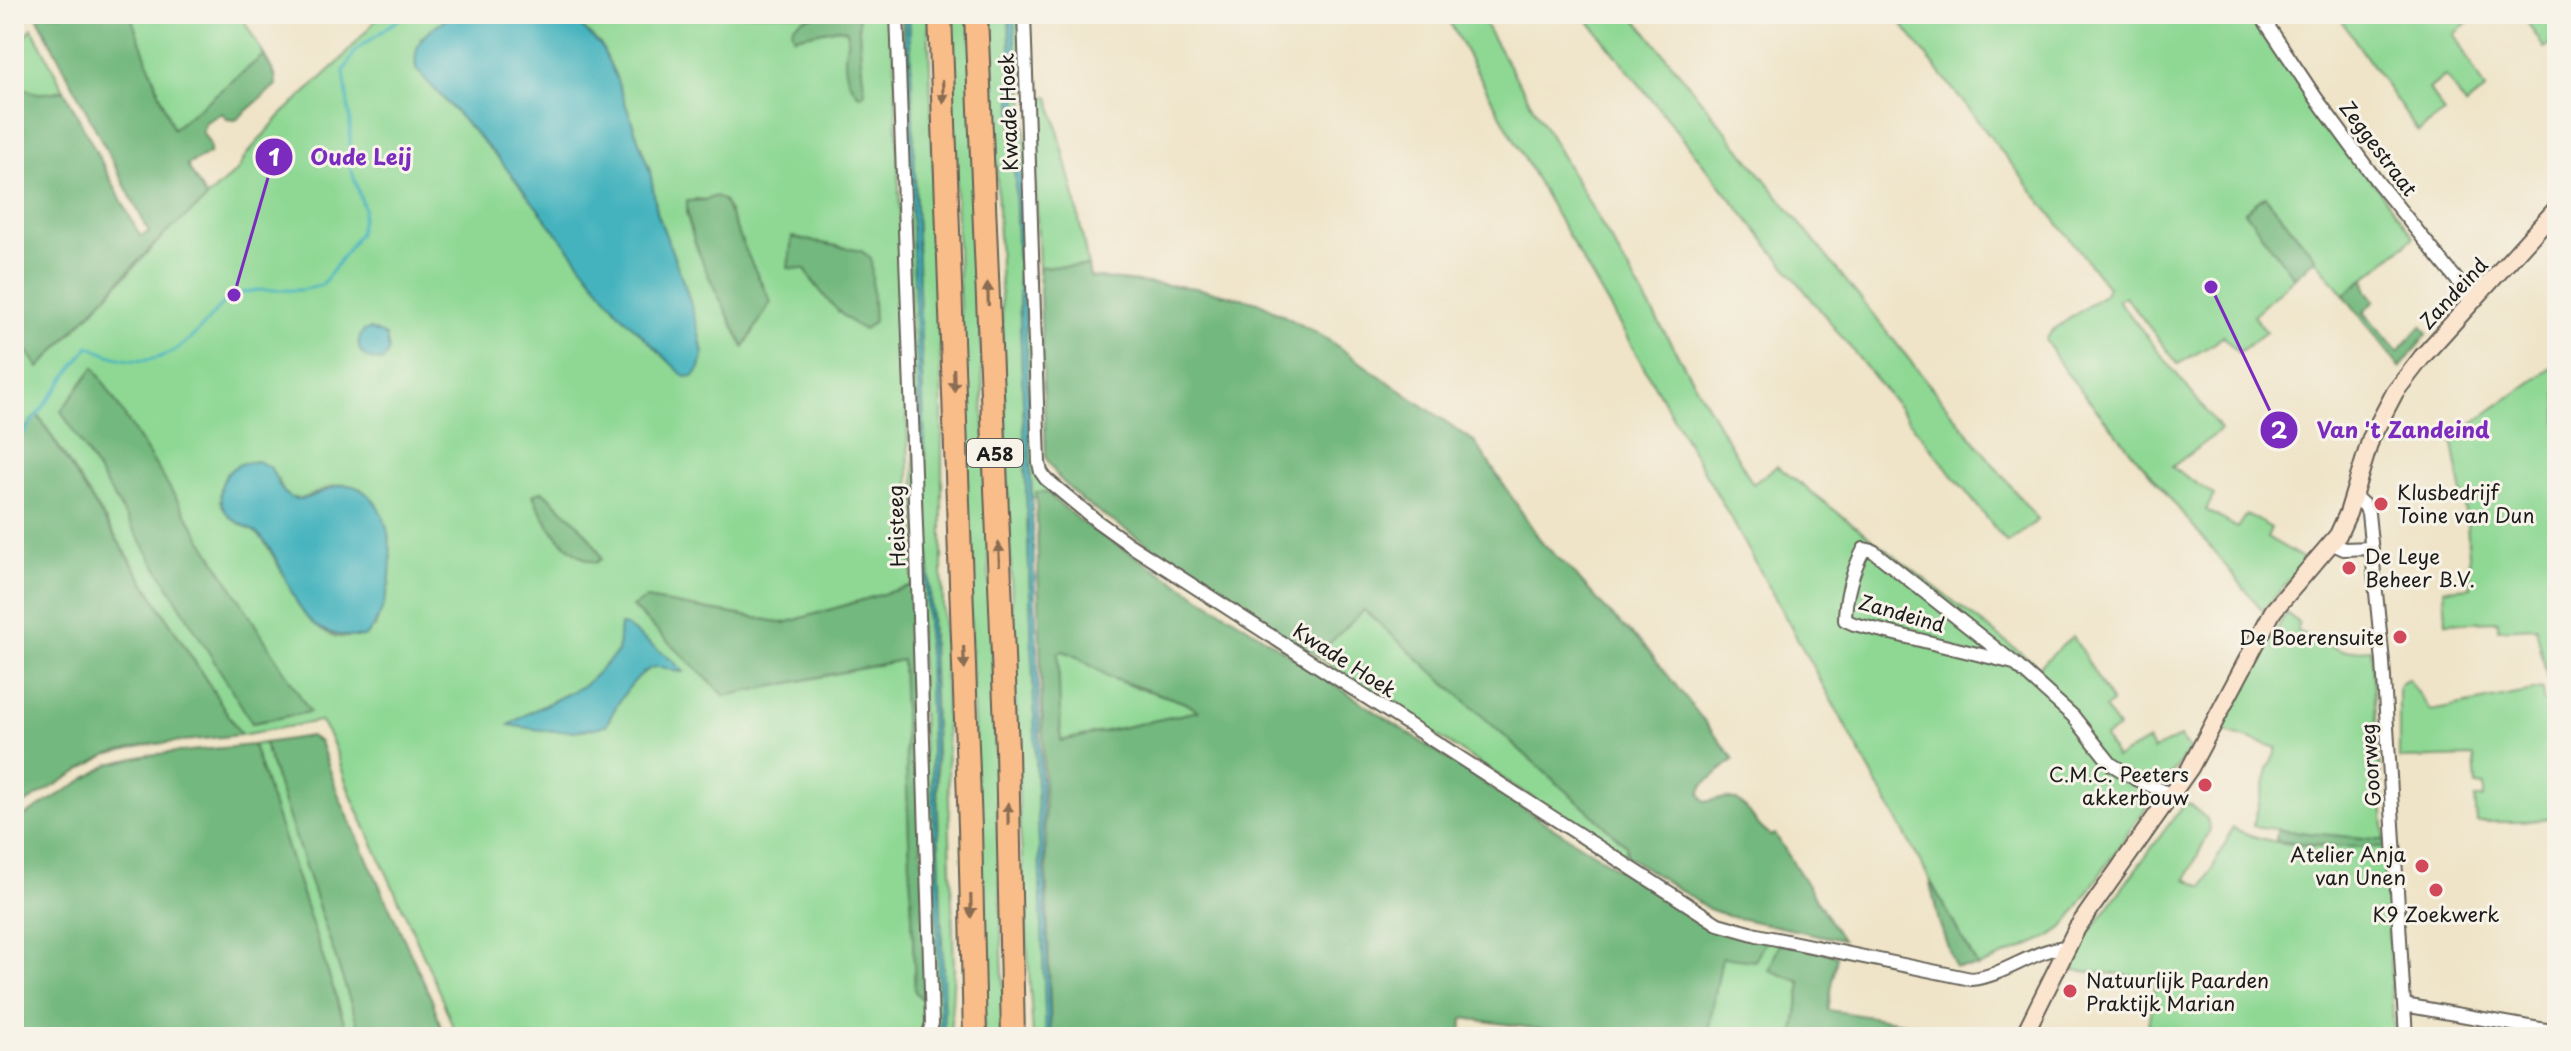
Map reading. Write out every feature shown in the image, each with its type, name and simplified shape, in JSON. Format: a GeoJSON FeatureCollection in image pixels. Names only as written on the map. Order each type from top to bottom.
{"type":"FeatureCollection","features":[{"type":"Feature","properties":{"kind":"highway","name":"A58"},"geometry":{"type":"LineString","coordinates":[[940,14],[975,1037]]}},
{"type":"Feature","properties":{"kind":"highway","name":"A58"},"geometry":{"type":"LineString","coordinates":[[976,14],[1007,750],[1013,1037]]}},
{"type":"Feature","properties":{"kind":"street","name":"Heisteeg"},"geometry":{"type":"LineString","coordinates":[[897,14],[932,1023],[928,1037]]}},
{"type":"Feature","properties":{"kind":"street","name":"Kwade Hoek"},"geometry":{"type":"LineString","coordinates":[[1024,14],[1039,463],[1046,479],[1130,545],[1718,924],[1771,938],[1971,979],[1990,975],[2052,948],[2066,947]]}},
{"type":"Feature","properties":{"kind":"street","name":"Zeggestraat"},"geometry":{"type":"LineString","coordinates":[[2260,14],[2376,180],[2474,301]]}},
{"type":"Feature","properties":{"kind":"street","name":"Zandeind"},"geometry":{"type":"LineString","coordinates":[[2023,1037],[2066,947],[2088,910],[2172,795],[2200,749],[2273,611],[2333,544],[2354,496],[2366,449],[2395,392],[2422,357],[2557,208]]}},
{"type":"Feature","properties":{"kind":"street","name":"Goorweg"},"geometry":{"type":"LineString","coordinates":[[2354,496],[2368,513],[2383,662],[2406,1037]]}},
{"type":"Feature","properties":{"kind":"street"},"geometry":{"type":"LineString","coordinates":[[2333,544],[2344,549],[2372,548]]}},
{"type":"Feature","properties":{"kind":"street","name":"Zandeind"},"geometry":{"type":"LineString","coordinates":[[2014,663],[1845,620],[1857,562],[1864,549],[1873,551],[2014,663],[2073,716],[2111,764],[2172,795]]}},
{"type":"Feature","properties":{"kind":"street"},"geometry":{"type":"LineString","coordinates":[[2404,1005],[2557,1032]]}},
{"type":"Feature","properties":{"kind":"green space"},"geometry":{"type":"Polygon","coordinates":[[[36,14],[130,14],[173,129],[264,55],[275,75],[276,85],[236,120],[227,119],[222,113],[206,122],[202,131],[210,145],[210,153],[187,165],[207,199],[137,262],[39,368],[14,332],[14,82],[38,93],[64,90],[140,236],[149,232],[36,14]]]}},
{"type":"Feature","properties":{"kind":"green space"},"geometry":{"type":"Polygon","coordinates":[[[240,14],[264,55],[173,130],[129,15],[240,14]]]}},
{"type":"Feature","properties":{"kind":"green space"},"geometry":{"type":"Polygon","coordinates":[[[381,14],[453,14],[421,38],[416,69],[499,159],[685,376],[703,354],[687,292],[657,212],[650,171],[601,45],[578,23],[558,14],[821,14],[795,37],[838,28],[847,30],[849,38],[845,57],[865,92],[858,14],[893,14],[913,585],[785,623],[646,599],[776,686],[902,660],[915,991],[927,1004],[926,1037],[457,1037],[353,800],[331,740],[320,721],[241,735],[38,414],[14,442],[14,332],[40,367],[164,235],[238,170],[246,155],[281,115],[338,63],[381,14]],[[695,199],[686,213],[698,251],[743,346],[750,260],[724,201],[695,199]],[[792,237],[816,287],[861,251],[792,237]],[[93,368],[252,723],[309,711],[93,368]],[[278,479],[220,501],[230,517],[261,537],[296,598],[318,627],[331,635],[346,637],[375,628],[390,582],[378,506],[361,489],[345,484],[302,499],[291,498],[283,491],[278,479]],[[542,491],[533,495],[601,558],[584,531],[558,505],[542,491]],[[620,625],[618,652],[585,685],[510,725],[606,725],[628,689],[643,673],[659,666],[683,672],[673,661],[626,626],[620,625]]]}},
{"type":"Feature","properties":{"kind":"green space"},"geometry":{"type":"Polygon","coordinates":[[[821,14],[858,14],[865,92],[860,96],[850,83],[846,69],[847,30],[838,28],[795,37],[792,32],[793,26],[803,19],[821,14]]]}},
{"type":"Feature","properties":{"kind":"green space"},"geometry":{"type":"Polygon","coordinates":[[[901,14],[904,14],[927,624],[940,1024],[937,1037],[932,1037],[901,14]]]}},
{"type":"Feature","properties":{"kind":"green space"},"geometry":{"type":"Polygon","coordinates":[[[909,14],[928,14],[942,406],[942,571],[954,968],[950,1037],[942,1037],[937,775],[909,14]]]}},
{"type":"Feature","properties":{"kind":"green space"},"geometry":{"type":"Polygon","coordinates":[[[950,14],[970,14],[1005,1037],[984,1037],[950,14]]]}},
{"type":"Feature","properties":{"kind":"green space"},"geometry":{"type":"Polygon","coordinates":[[[991,14],[1009,14],[1046,1037],[1033,1037],[1020,828],[991,14]]]}},
{"type":"Feature","properties":{"kind":"green space"},"geometry":{"type":"Polygon","coordinates":[[[1014,14],[1020,14],[1042,482],[1055,496],[1032,498],[1014,14]]]}},
{"type":"Feature","properties":{"kind":"green space"},"geometry":{"type":"Polygon","coordinates":[[[1445,14],[1479,14],[1753,484],[1777,466],[2039,667],[2073,636],[2112,703],[2105,708],[2118,728],[2105,737],[2116,758],[2148,741],[2153,750],[2180,737],[2190,749],[2065,926],[2049,937],[1978,967],[1732,520],[1445,14]]]}},
{"type":"Feature","properties":{"kind":"green space"},"geometry":{"type":"Polygon","coordinates":[[[1583,14],[1632,14],[2038,520],[2007,543],[1583,14]]]}},
{"type":"Feature","properties":{"kind":"green space"},"geometry":{"type":"Polygon","coordinates":[[[1894,14],[2254,14],[2313,101],[2414,237],[2344,295],[2265,196],[2245,211],[2294,278],[2253,315],[2266,332],[2238,353],[2223,336],[2178,364],[2125,296],[2118,300],[2221,430],[2172,467],[2214,495],[2206,510],[2238,528],[2247,514],[2271,528],[2267,537],[2306,560],[2263,611],[2065,371],[2045,339],[2105,294],[2108,287],[1894,14]]]}},
{"type":"Feature","properties":{"kind":"green space"},"geometry":{"type":"Polygon","coordinates":[[[2337,14],[2479,14],[2454,34],[2485,90],[2466,105],[2445,76],[2429,89],[2444,113],[2418,132],[2337,14]]]}},
{"type":"Feature","properties":{"kind":"green space"},"geometry":{"type":"Polygon","coordinates":[[[2522,14],[2557,14],[2557,40],[2544,48],[2522,14]]]}},
{"type":"Feature","properties":{"kind":"green space"},"geometry":{"type":"Polygon","coordinates":[[[32,28],[64,90],[38,93],[14,82],[14,54],[32,28]]]}},
{"type":"Feature","properties":{"kind":"green space"},"geometry":{"type":"Polygon","coordinates":[[[1032,97],[1049,97],[1074,193],[1088,266],[1039,267],[1032,97]]]}},
{"type":"Feature","properties":{"kind":"green space"},"geometry":{"type":"Polygon","coordinates":[[[716,196],[724,201],[771,302],[744,347],[708,275],[688,217],[687,201],[716,196]]]}},
{"type":"Feature","properties":{"kind":"green space"},"geometry":{"type":"Polygon","coordinates":[[[2265,196],[2316,258],[2294,278],[2245,211],[2265,196]]]}},
{"type":"Feature","properties":{"kind":"green space"},"geometry":{"type":"Polygon","coordinates":[[[792,237],[861,251],[871,258],[874,321],[864,330],[831,304],[805,269],[788,268],[792,237]]]}},
{"type":"Feature","properties":{"kind":"green space"},"geometry":{"type":"Polygon","coordinates":[[[1088,266],[1090,277],[1196,288],[1258,302],[1324,337],[1475,442],[1543,544],[1643,644],[1734,759],[1704,784],[1700,794],[1705,802],[1731,799],[1739,802],[1761,828],[1771,836],[1775,834],[1842,940],[1728,916],[1709,909],[1627,856],[1626,845],[1364,610],[1316,656],[1082,501],[1058,477],[1046,458],[1039,267],[1088,266]]]}},
{"type":"Feature","properties":{"kind":"green space"},"geometry":{"type":"Polygon","coordinates":[[[2365,278],[2366,289],[2375,301],[2364,312],[2398,352],[2421,326],[2427,334],[2400,368],[2344,295],[2365,278]]]}},
{"type":"Feature","properties":{"kind":"green space"},"geometry":{"type":"Polygon","coordinates":[[[2557,364],[2557,818],[2477,822],[2475,798],[2484,798],[2484,786],[2476,785],[2474,757],[2399,759],[2399,686],[2408,679],[2431,711],[2543,689],[2543,702],[2552,701],[2536,627],[2498,629],[2498,621],[2446,623],[2444,589],[2471,587],[2467,523],[2452,438],[2557,364]]]}},
{"type":"Feature","properties":{"kind":"green space"},"geometry":{"type":"Polygon","coordinates":[[[94,367],[310,712],[252,723],[61,411],[94,367]]]}},
{"type":"Feature","properties":{"kind":"green space"},"geometry":{"type":"Polygon","coordinates":[[[37,414],[241,735],[146,745],[106,755],[14,810],[14,442],[37,414]]]}},
{"type":"Feature","properties":{"kind":"green space"},"geometry":{"type":"Polygon","coordinates":[[[542,491],[592,540],[601,559],[596,563],[585,558],[557,536],[533,495],[542,491]]]}},
{"type":"Feature","properties":{"kind":"green space"},"geometry":{"type":"Polygon","coordinates":[[[1036,492],[1046,492],[1083,523],[1699,920],[1766,940],[1755,961],[1722,957],[1707,1037],[1594,1037],[1463,1018],[1462,1037],[1051,1037],[1036,492]],[[1058,653],[1061,741],[1198,711],[1186,703],[1111,678],[1072,654],[1058,653]]]}},
{"type":"Feature","properties":{"kind":"green space"},"geometry":{"type":"Polygon","coordinates":[[[913,585],[927,1004],[915,992],[902,660],[725,696],[632,607],[646,599],[785,623],[913,585]]]}},
{"type":"Feature","properties":{"kind":"green space"},"geometry":{"type":"Polygon","coordinates":[[[1364,609],[1626,845],[1627,856],[1557,814],[1316,656],[1364,609]]]}},
{"type":"Feature","properties":{"kind":"green space"},"geometry":{"type":"Polygon","coordinates":[[[2286,613],[2299,623],[2297,631],[2342,651],[2371,649],[2385,840],[2253,826],[2277,748],[2220,730],[2286,613]]]}},
{"type":"Feature","properties":{"kind":"green space"},"geometry":{"type":"Polygon","coordinates":[[[1063,651],[1112,678],[1199,711],[1060,741],[1058,652],[1063,651]]]}},
{"type":"Feature","properties":{"kind":"green space"},"geometry":{"type":"Polygon","coordinates":[[[310,736],[320,742],[340,799],[433,1002],[444,1037],[362,1037],[264,743],[310,736]]]}},
{"type":"Feature","properties":{"kind":"green space"},"geometry":{"type":"Polygon","coordinates":[[[264,743],[362,1037],[349,1037],[253,745],[264,743]]]}},
{"type":"Feature","properties":{"kind":"green space"},"geometry":{"type":"Polygon","coordinates":[[[253,745],[349,1037],[14,1037],[14,822],[110,764],[148,755],[253,745]]]}},
{"type":"Feature","properties":{"kind":"green space"},"geometry":{"type":"Polygon","coordinates":[[[2184,804],[2189,804],[2207,819],[2210,830],[2186,879],[2203,887],[2233,828],[2287,844],[2384,847],[2394,1037],[2146,1037],[2156,978],[2071,970],[2090,932],[2184,804]]]}},
{"type":"Feature","properties":{"kind":"green space"},"geometry":{"type":"Polygon","coordinates":[[[2277,830],[2385,840],[2384,847],[2276,841],[2277,830]]]}},
{"type":"Feature","properties":{"kind":"green space"},"geometry":{"type":"Polygon","coordinates":[[[1929,879],[1978,967],[1955,967],[1939,922],[1929,879]]]}},
{"type":"Feature","properties":{"kind":"green space"},"geometry":{"type":"Polygon","coordinates":[[[1766,940],[1780,943],[1801,982],[1794,1037],[1707,1037],[1722,956],[1755,961],[1766,940]]]}},
{"type":"Feature","properties":{"kind":"green space"},"geometry":{"type":"Polygon","coordinates":[[[1780,943],[1837,955],[1828,1010],[1925,1026],[1965,1037],[1794,1037],[1801,982],[1769,970],[1780,943]]]}},
{"type":"Feature","properties":{"kind":"water"},"geometry":{"type":"Polygon","coordinates":[[[453,14],[558,14],[578,23],[601,46],[615,75],[650,172],[657,212],[699,333],[703,354],[700,368],[694,376],[685,377],[620,314],[499,159],[416,69],[417,49],[424,36],[453,14]]]}},
{"type":"Feature","properties":{"kind":"water"},"geometry":{"type":"Polygon","coordinates":[[[904,14],[909,14],[943,974],[942,1037],[937,1037],[940,1024],[904,14]]]}},
{"type":"Feature","properties":{"kind":"water"},"geometry":{"type":"Polygon","coordinates":[[[1009,14],[1014,14],[1050,1037],[1046,1037],[1009,14]]]}},
{"type":"Feature","properties":{"kind":"water"},"geometry":{"type":"Polygon","coordinates":[[[370,329],[386,336],[389,351],[383,361],[370,359],[361,353],[360,337],[363,331],[370,329]]]}},
{"type":"Feature","properties":{"kind":"water"},"geometry":{"type":"Polygon","coordinates":[[[257,461],[270,467],[281,488],[290,497],[307,498],[341,485],[350,485],[374,501],[384,518],[391,561],[384,605],[364,637],[339,635],[321,628],[308,618],[261,537],[225,511],[220,496],[226,475],[240,464],[257,461]]]}},
{"type":"Feature","properties":{"kind":"water"},"geometry":{"type":"Polygon","coordinates":[[[620,625],[626,626],[684,672],[659,667],[643,673],[628,689],[606,725],[558,731],[509,725],[585,685],[618,652],[620,625]]]}},
{"type":"Feature","properties":{"kind":"waterway"},"geometry":{"type":"LineString","coordinates":[[14,446],[89,346],[122,359],[151,360],[178,348],[236,295],[259,290],[301,290],[322,285],[359,234],[364,208],[350,166],[350,121],[344,71],[356,50],[406,14]]}},
{"type":"Feature","properties":{"kind":"place","name":"Van 't Zandeind"},"geometry":{"type":"Point","coordinates":[2211,287]}},
{"type":"Feature","properties":{"kind":"place","name":"Oude Leij"},"geometry":{"type":"Point","coordinates":[234,295]}},
{"type":"Feature","properties":{"kind":"place","name":"Klusbedrijf Toine van Dun"},"geometry":{"type":"Point","coordinates":[2381,504]}},
{"type":"Feature","properties":{"kind":"place","name":"De Leye Beheer B.V."},"geometry":{"type":"Point","coordinates":[2349,568]}},
{"type":"Feature","properties":{"kind":"place","name":"De Boerensuite"},"geometry":{"type":"Point","coordinates":[2400,637]}},
{"type":"Feature","properties":{"kind":"place","name":"C.M.C. Peeters akkerbouw"},"geometry":{"type":"Point","coordinates":[2205,785]}},
{"type":"Feature","properties":{"kind":"place","name":"Atelier Anja van Unen"},"geometry":{"type":"Point","coordinates":[2422,866]}},
{"type":"Feature","properties":{"kind":"place","name":"K9 Zoekwerk"},"geometry":{"type":"Point","coordinates":[2436,890]}},
{"type":"Feature","properties":{"kind":"place","name":"Natuurlijk Paarden Praktijk Marian"},"geometry":{"type":"Point","coordinates":[2070,991]}}]}
